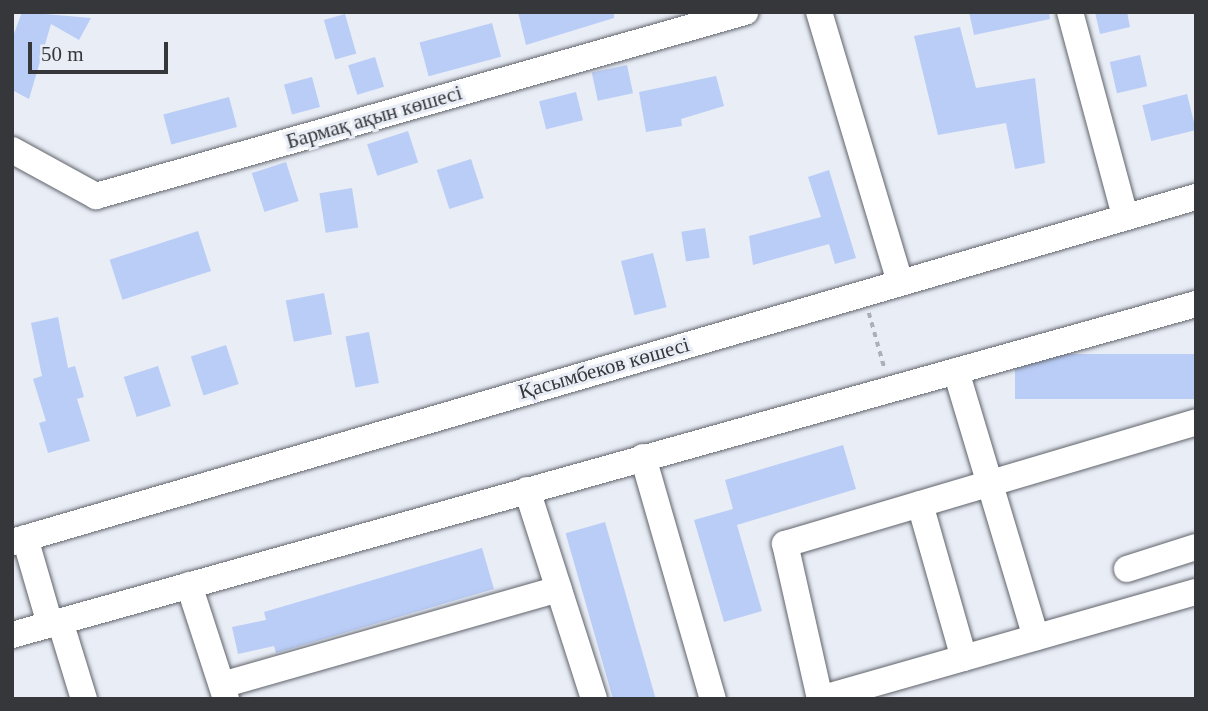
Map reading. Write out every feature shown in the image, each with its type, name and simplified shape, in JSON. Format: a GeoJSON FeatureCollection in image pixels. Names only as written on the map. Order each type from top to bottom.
{"type":"FeatureCollection","features":[{"type":"Feature","properties":{"kind":"street","name":"Бармақ ақын көшесі"},"geometry":{"type":"LineString","coordinates":[[12,150],[96,197],[745,12]]}},
{"type":"Feature","properties":{"kind":"street"},"geometry":{"type":"LineString","coordinates":[[819,12],[899,279]]}},
{"type":"Feature","properties":{"kind":"street"},"geometry":{"type":"LineString","coordinates":[[1070,12],[1125,216]]}},
{"type":"Feature","properties":{"kind":"street","name":"Қасымбеков көшесі"},"geometry":{"type":"LineString","coordinates":[[19,540],[899,279],[1196,197]]}},
{"type":"Feature","properties":{"kind":"street"},"geometry":{"type":"LineString","coordinates":[[12,635],[1196,304]]}},
{"type":"Feature","properties":{"kind":"street"},"geometry":{"type":"LineString","coordinates":[[956,371],[1036,637]]}},
{"type":"Feature","properties":{"kind":"street"},"geometry":{"type":"LineString","coordinates":[[1196,422],[785,544],[820,699],[1196,592]]}},
{"type":"Feature","properties":{"kind":"street"},"geometry":{"type":"LineString","coordinates":[[643,457],[713,699]]}},
{"type":"Feature","properties":{"kind":"street"},"geometry":{"type":"LineString","coordinates":[[527,490],[594,699]]}},
{"type":"Feature","properties":{"kind":"street"},"geometry":{"type":"LineString","coordinates":[[919,505],[964,658]]}},
{"type":"Feature","properties":{"kind":"street"},"geometry":{"type":"LineString","coordinates":[[19,540],[84,699]]}},
{"type":"Feature","properties":{"kind":"street"},"geometry":{"type":"LineString","coordinates":[[1126,569],[1196,547]]}},
{"type":"Feature","properties":{"kind":"street"},"geometry":{"type":"LineString","coordinates":[[189,585],[224,692],[559,589]]}},
{"type":"Feature","properties":{"kind":"path"},"geometry":{"type":"LineString","coordinates":[[862,290],[890,389]]}},
{"type":"Feature","properties":{"kind":"building"},"geometry":{"type":"Polygon","coordinates":[[[22,12],[91,18],[79,40],[51,24],[29,99],[12,90],[12,39],[22,12]]]}},
{"type":"Feature","properties":{"kind":"building"},"geometry":{"type":"Polygon","coordinates":[[[518,12],[614,12],[614,18],[526,45],[518,12]]]}},
{"type":"Feature","properties":{"kind":"building"},"geometry":{"type":"Polygon","coordinates":[[[969,12],[1049,12],[1050,19],[974,35],[969,12]]]}},
{"type":"Feature","properties":{"kind":"building"},"geometry":{"type":"Polygon","coordinates":[[[1095,12],[1127,12],[1130,27],[1100,34],[1095,12]]]}},
{"type":"Feature","properties":{"kind":"building"},"geometry":{"type":"Polygon","coordinates":[[[345,14],[356,53],[335,59],[324,20],[345,14]]]}},
{"type":"Feature","properties":{"kind":"building"},"geometry":{"type":"Polygon","coordinates":[[[492,23],[501,57],[429,76],[420,42],[492,23]]]}},
{"type":"Feature","properties":{"kind":"building"},"geometry":{"type":"Polygon","coordinates":[[[960,27],[976,88],[1035,78],[1045,163],[1015,169],[1006,123],[938,135],[914,36],[960,27]]]}},
{"type":"Feature","properties":{"kind":"building"},"geometry":{"type":"Polygon","coordinates":[[[1140,55],[1147,86],[1117,93],[1110,62],[1140,55]]]}},
{"type":"Feature","properties":{"kind":"building"},"geometry":{"type":"Polygon","coordinates":[[[375,57],[384,87],[357,95],[348,65],[375,57]]]}},
{"type":"Feature","properties":{"kind":"building"},"geometry":{"type":"Polygon","coordinates":[[[627,65],[633,93],[598,101],[592,72],[627,65]]]}},
{"type":"Feature","properties":{"kind":"building"},"geometry":{"type":"Polygon","coordinates":[[[716,76],[724,106],[681,119],[682,126],[646,132],[639,92],[716,76]]]}},
{"type":"Feature","properties":{"kind":"building"},"geometry":{"type":"Polygon","coordinates":[[[312,77],[320,107],[292,114],[284,85],[312,77]]]}},
{"type":"Feature","properties":{"kind":"building"},"geometry":{"type":"Polygon","coordinates":[[[576,92],[583,120],[546,129],[539,101],[576,92]]]}},
{"type":"Feature","properties":{"kind":"building"},"geometry":{"type":"Polygon","coordinates":[[[1187,94],[1196,130],[1151,141],[1142,105],[1187,94]]]}},
{"type":"Feature","properties":{"kind":"building"},"geometry":{"type":"Polygon","coordinates":[[[229,97],[237,127],[171,145],[163,115],[229,97]]]}},
{"type":"Feature","properties":{"kind":"building"},"geometry":{"type":"Polygon","coordinates":[[[408,131],[418,162],[377,176],[367,144],[408,131]]]}},
{"type":"Feature","properties":{"kind":"building"},"geometry":{"type":"Polygon","coordinates":[[[471,159],[484,198],[449,209],[437,170],[471,159]]]}},
{"type":"Feature","properties":{"kind":"building"},"geometry":{"type":"Polygon","coordinates":[[[286,162],[299,201],[264,212],[252,173],[286,162]]]}},
{"type":"Feature","properties":{"kind":"building"},"geometry":{"type":"Polygon","coordinates":[[[829,170],[856,258],[835,264],[829,244],[753,265],[749,236],[821,217],[808,177],[829,170]]]}},
{"type":"Feature","properties":{"kind":"building"},"geometry":{"type":"Polygon","coordinates":[[[352,188],[358,228],[326,233],[319,193],[352,188]]]}},
{"type":"Feature","properties":{"kind":"building"},"geometry":{"type":"Polygon","coordinates":[[[705,228],[710,258],[686,261],[681,232],[705,228]]]}},
{"type":"Feature","properties":{"kind":"building"},"geometry":{"type":"Polygon","coordinates":[[[198,231],[211,271],[123,300],[110,260],[198,231]]]}},
{"type":"Feature","properties":{"kind":"building"},"geometry":{"type":"Polygon","coordinates":[[[653,253],[667,307],[635,315],[621,261],[653,253]]]}},
{"type":"Feature","properties":{"kind":"building"},"geometry":{"type":"Polygon","coordinates":[[[324,293],[332,334],[294,342],[286,300],[324,293]]]}},
{"type":"Feature","properties":{"kind":"building"},"geometry":{"type":"Polygon","coordinates":[[[58,317],[68,368],[75,366],[84,397],[77,399],[90,441],[48,453],[39,423],[46,421],[33,379],[42,376],[31,323],[58,317]]]}},
{"type":"Feature","properties":{"kind":"building"},"geometry":{"type":"Polygon","coordinates":[[[369,332],[379,383],[355,388],[345,337],[369,332]]]}},
{"type":"Feature","properties":{"kind":"building"},"geometry":{"type":"Polygon","coordinates":[[[226,345],[239,384],[203,395],[191,356],[226,345]]]}},
{"type":"Feature","properties":{"kind":"building"},"geometry":{"type":"Polygon","coordinates":[[[1015,354],[1196,354],[1196,399],[1015,399],[1015,354]]]}},
{"type":"Feature","properties":{"kind":"building"},"geometry":{"type":"Polygon","coordinates":[[[158,366],[171,406],[137,417],[124,377],[158,366]]]}},
{"type":"Feature","properties":{"kind":"building"},"geometry":{"type":"Polygon","coordinates":[[[843,445],[856,489],[737,525],[762,611],[724,622],[694,520],[733,509],[725,480],[843,445]]]}},
{"type":"Feature","properties":{"kind":"building"},"geometry":{"type":"Polygon","coordinates":[[[605,522],[656,699],[613,699],[566,533],[605,522]]]}},
{"type":"Feature","properties":{"kind":"building"},"geometry":{"type":"Polygon","coordinates":[[[482,548],[494,589],[276,653],[274,646],[238,654],[232,627],[266,620],[264,612],[482,548]]]}}]}
